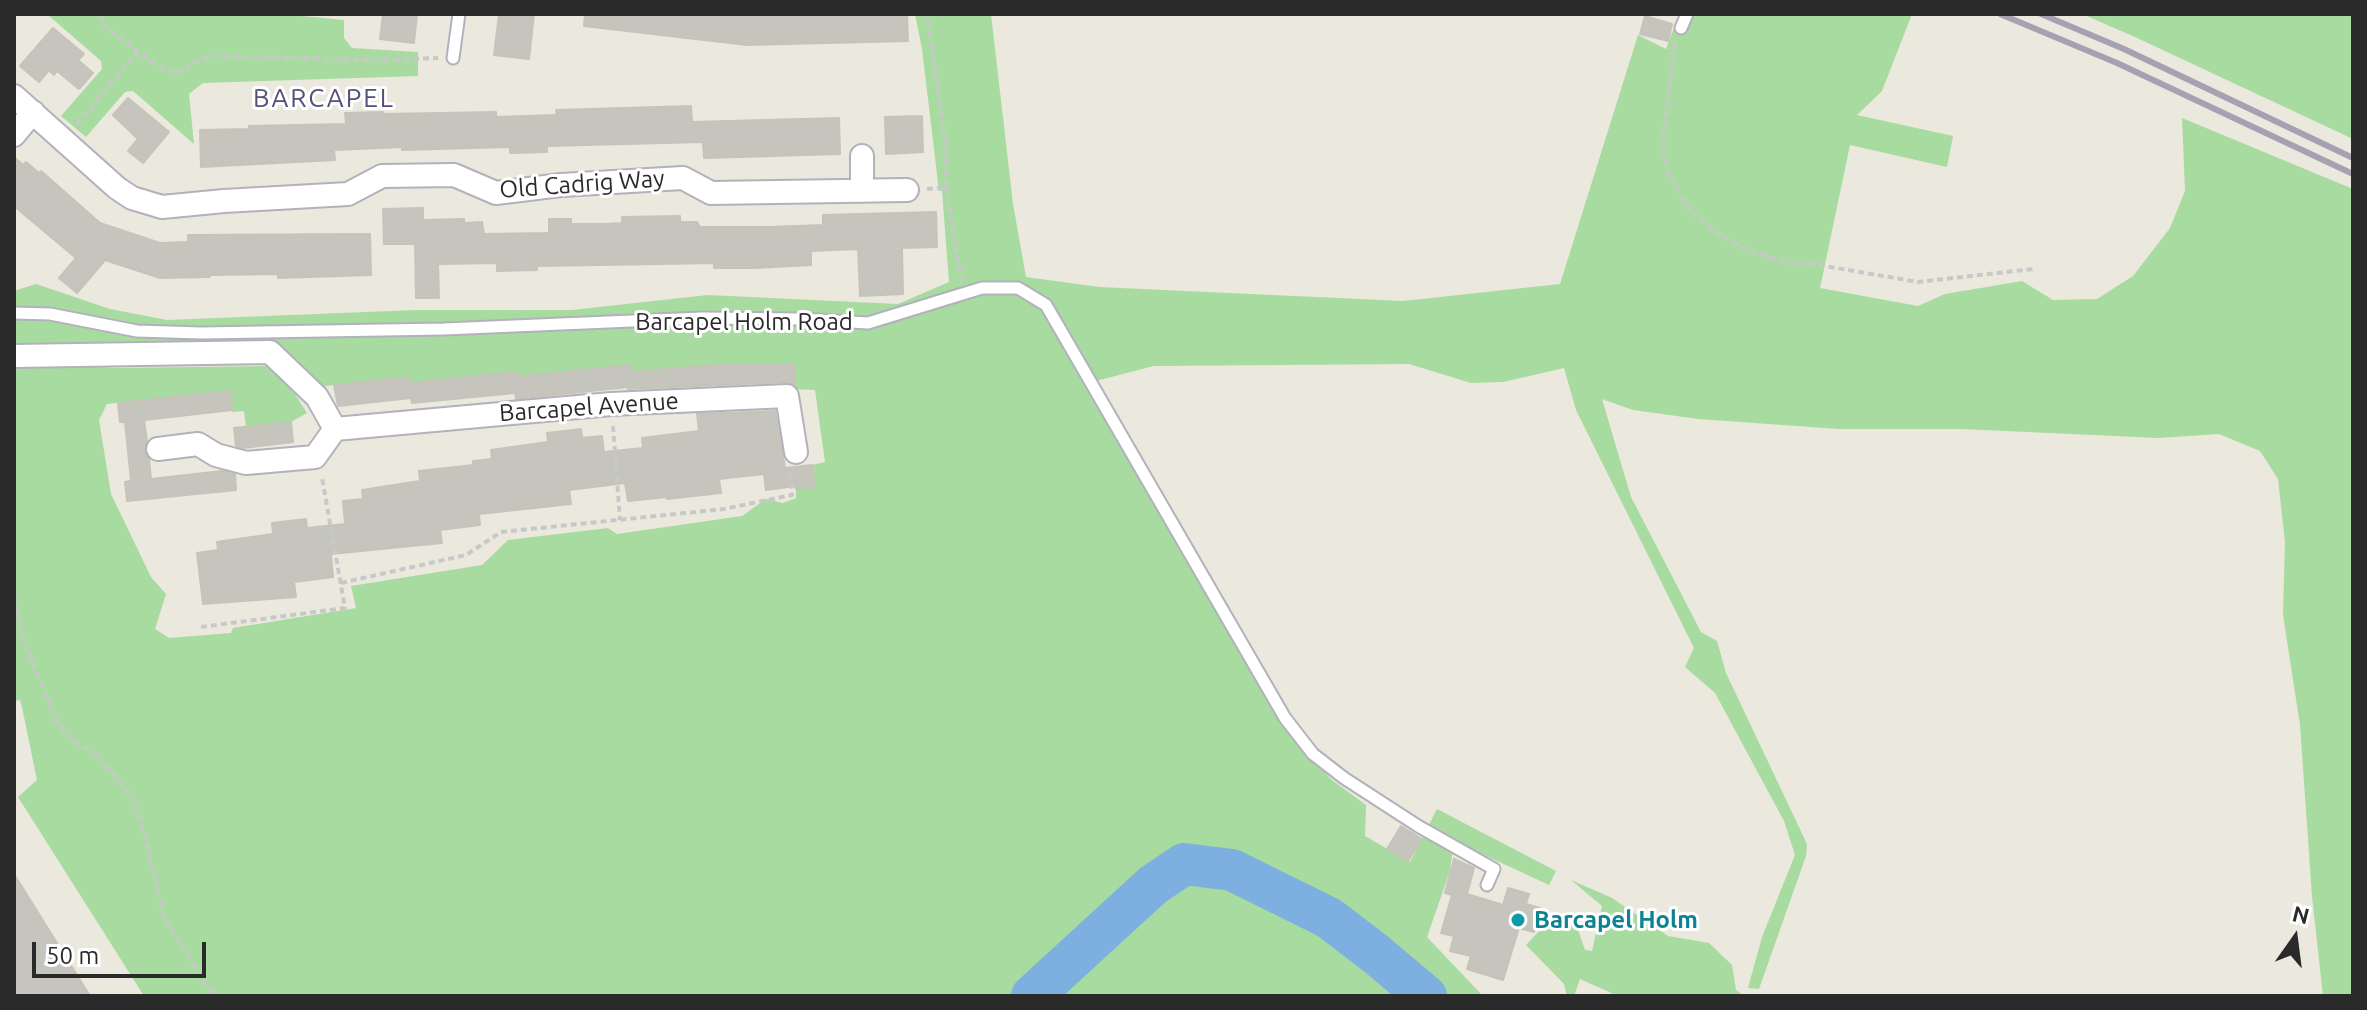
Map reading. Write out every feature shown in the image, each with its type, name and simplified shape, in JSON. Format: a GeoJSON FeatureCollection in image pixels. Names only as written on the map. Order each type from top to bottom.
{"type":"FeatureCollection","features":[{"type":"Feature","properties":{"kind":"street","name":"Old Cadrig Way"},"geometry":{"type":"LineString","coordinates":[[14,96],[117,188],[132,198],[162,207],[348,194],[382,176],[454,175],[496,193],[561,185],[683,178],[711,193],[907,190]]}},
{"type":"Feature","properties":{"kind":"street"},"geometry":{"type":"LineString","coordinates":[[14,135],[33,112]]}},
{"type":"Feature","properties":{"kind":"street"},"geometry":{"type":"LineString","coordinates":[[862,156],[862,191]]}},
{"type":"Feature","properties":{"kind":"street"},"geometry":{"type":"LineString","coordinates":[[14,356],[270,352],[317,397],[335,429],[315,457],[246,463],[216,455],[198,444],[158,449]]}},
{"type":"Feature","properties":{"kind":"street","name":"Barcapel Avenue"},"geometry":{"type":"LineString","coordinates":[[335,429],[611,404],[787,396],[796,452]]}},
{"type":"Feature","properties":{"kind":"lane"},"geometry":{"type":"LineString","coordinates":[[453,58],[459,14]]}},
{"type":"Feature","properties":{"kind":"lane"},"geometry":{"type":"LineString","coordinates":[[1681,28],[1687,14]]}},
{"type":"Feature","properties":{"kind":"lane","name":"Barcapel Holm Road"},"geometry":{"type":"LineString","coordinates":[[14,313],[50,314],[137,331],[201,333],[444,329],[702,318],[868,323],[982,288],[1018,288],[1046,305],[1285,718],[1313,754],[1418,826],[1494,869],[1487,885]]}},
{"type":"Feature","properties":{"kind":"path"},"geometry":{"type":"LineString","coordinates":[[101,14],[104,26],[165,71],[175,72],[213,56],[372,60],[453,58]]}},
{"type":"Feature","properties":{"kind":"path"},"geometry":{"type":"LineString","coordinates":[[927,14],[945,140],[946,187],[964,294]]}},
{"type":"Feature","properties":{"kind":"path"},"geometry":{"type":"LineString","coordinates":[[1681,28],[1674,44],[1663,136],[1664,153],[1668,172],[1690,210],[1716,233],[1747,250],[1788,263],[1813,264],[1918,282],[2033,269]]}},
{"type":"Feature","properties":{"kind":"path"},"geometry":{"type":"LineString","coordinates":[[65,139],[137,52]]}},
{"type":"Feature","properties":{"kind":"path"},"geometry":{"type":"LineString","coordinates":[[907,190],[946,187]]}},
{"type":"Feature","properties":{"kind":"path"},"geometry":{"type":"LineString","coordinates":[[611,404],[620,520]]}},
{"type":"Feature","properties":{"kind":"path"},"geometry":{"type":"LineString","coordinates":[[341,583],[466,555],[501,532],[724,509],[792,495],[788,454],[796,452]]}},
{"type":"Feature","properties":{"kind":"path"},"geometry":{"type":"LineString","coordinates":[[201,627],[345,608],[325,485],[315,457]]}},
{"type":"Feature","properties":{"kind":"path"},"geometry":{"type":"LineString","coordinates":[[14,596],[24,641],[58,724],[76,743],[96,753],[133,798],[164,917],[213,996]]}},
{"type":"Feature","properties":{"kind":"green space"},"geometry":{"type":"Polygon","coordinates":[[[47,14],[281,14],[344,20],[344,38],[352,48],[418,52],[418,76],[203,83],[189,94],[194,144],[133,91],[125,92],[86,137],[61,116],[102,69],[101,61],[47,14]]]}},
{"type":"Feature","properties":{"kind":"green space"},"geometry":{"type":"Polygon","coordinates":[[[915,14],[991,14],[1013,204],[1026,277],[1099,287],[1403,301],[1560,284],[1638,35],[1666,49],[1679,14],[1912,14],[1882,91],[1857,115],[1953,136],[1947,167],[1850,145],[1820,288],[1918,306],[1945,294],[2022,281],[2053,300],[2097,299],[2133,276],[2170,228],[2185,191],[2182,118],[2353,189],[2353,996],[2323,996],[2312,896],[2300,725],[2283,615],[2285,542],[2278,479],[2260,451],[2219,434],[2159,438],[1962,429],[1839,429],[1698,419],[1633,410],[1602,399],[1631,497],[1701,632],[1717,641],[1726,673],[1807,844],[1806,856],[1759,989],[1748,988],[1762,937],[1795,855],[1784,821],[1715,693],[1685,667],[1694,648],[1576,410],[1564,368],[1503,382],[1471,383],[1409,364],[1154,366],[1084,384],[1175,534],[1269,704],[1296,743],[1332,780],[1366,805],[1365,836],[1410,862],[1437,809],[1556,871],[1549,885],[1454,841],[1450,871],[1427,937],[1483,996],[144,996],[18,797],[37,780],[20,700],[14,701],[14,363],[114,368],[268,366],[295,394],[307,413],[291,422],[246,427],[244,411],[232,412],[230,391],[107,404],[99,420],[111,494],[151,577],[166,594],[155,629],[169,638],[231,633],[233,628],[356,608],[351,586],[482,565],[508,540],[608,528],[617,534],[742,516],[766,499],[783,503],[796,498],[796,489],[814,487],[812,465],[825,462],[815,390],[794,389],[794,364],[725,364],[631,372],[630,365],[517,377],[516,372],[409,383],[408,377],[317,387],[277,344],[14,346],[14,291],[36,284],[110,309],[167,320],[416,310],[572,310],[708,295],[898,304],[949,282],[942,191],[939,191],[915,14]]]}},
{"type":"Feature","properties":{"kind":"green space"},"geometry":{"type":"Polygon","coordinates":[[[2082,14],[2353,14],[2353,139],[2135,37],[2082,14]]]}},
{"type":"Feature","properties":{"kind":"green space"},"geometry":{"type":"Polygon","coordinates":[[[1571,880],[1612,898],[1668,936],[1709,943],[1732,965],[1736,990],[1744,996],[1618,996],[1580,979],[1574,996],[1567,996],[1564,984],[1526,945],[1547,923],[1576,924],[1585,950],[1592,951],[1602,906],[1571,880]]]}},
{"type":"Feature","properties":{"kind":"building"},"geometry":{"type":"Polygon","coordinates":[[[383,14],[417,14],[414,43],[380,39],[383,14]]]}},
{"type":"Feature","properties":{"kind":"building"},"geometry":{"type":"Polygon","coordinates":[[[499,14],[534,14],[529,59],[494,55],[499,14]]]}},
{"type":"Feature","properties":{"kind":"building"},"geometry":{"type":"Polygon","coordinates":[[[585,14],[907,14],[908,41],[747,45],[584,26],[585,14]]]}},
{"type":"Feature","properties":{"kind":"building"},"geometry":{"type":"Polygon","coordinates":[[[1645,16],[1672,24],[1668,41],[1640,34],[1645,16]]]}},
{"type":"Feature","properties":{"kind":"building"},"geometry":{"type":"Polygon","coordinates":[[[53,28],[84,54],[78,60],[93,73],[79,89],[57,71],[54,75],[49,70],[39,82],[20,66],[53,28]]]}},
{"type":"Feature","properties":{"kind":"building"},"geometry":{"type":"Polygon","coordinates":[[[128,98],[169,132],[143,163],[128,151],[138,139],[113,115],[128,98]]]}},
{"type":"Feature","properties":{"kind":"building"},"geometry":{"type":"Polygon","coordinates":[[[691,106],[692,122],[839,118],[840,154],[704,158],[703,142],[547,146],[547,152],[510,153],[510,147],[402,150],[402,147],[334,150],[335,160],[201,167],[200,130],[346,124],[345,113],[496,112],[496,117],[557,115],[556,110],[691,106]]]}},
{"type":"Feature","properties":{"kind":"building"},"geometry":{"type":"Polygon","coordinates":[[[922,116],[923,152],[886,154],[885,117],[922,116]]]}},
{"type":"Feature","properties":{"kind":"building"},"geometry":{"type":"Polygon","coordinates":[[[14,157],[23,165],[26,162],[39,173],[41,171],[100,223],[160,243],[188,242],[188,235],[370,234],[371,275],[160,278],[105,260],[77,293],[59,278],[76,258],[14,206],[14,157]]]}},
{"type":"Feature","properties":{"kind":"building"},"geometry":{"type":"Polygon","coordinates":[[[423,208],[423,220],[482,222],[484,234],[549,233],[549,219],[571,219],[571,224],[606,224],[622,223],[622,217],[680,216],[680,222],[697,222],[700,227],[769,227],[823,225],[823,215],[936,212],[937,247],[902,248],[903,294],[860,296],[858,249],[811,251],[811,265],[756,268],[714,268],[714,263],[537,266],[537,270],[497,271],[497,263],[438,264],[439,298],[416,298],[415,244],[384,244],[383,209],[423,208]]]}},
{"type":"Feature","properties":{"kind":"building"},"geometry":{"type":"Polygon","coordinates":[[[725,364],[794,364],[794,384],[628,387],[516,399],[515,393],[412,403],[411,398],[338,406],[334,385],[409,377],[409,383],[516,372],[517,377],[630,365],[631,372],[725,364]]]}},
{"type":"Feature","properties":{"kind":"building"},"geometry":{"type":"Polygon","coordinates":[[[230,391],[232,410],[144,420],[147,441],[144,450],[149,459],[151,479],[222,471],[235,474],[236,490],[127,501],[125,482],[131,481],[125,422],[120,422],[118,403],[230,391]]]}},
{"type":"Feature","properties":{"kind":"building"},"geometry":{"type":"Polygon","coordinates":[[[775,411],[785,468],[812,465],[815,487],[766,490],[764,474],[719,479],[721,493],[667,499],[628,501],[625,483],[569,490],[571,504],[479,514],[480,525],[440,530],[442,543],[331,554],[333,577],[294,582],[296,597],[203,604],[197,553],[218,550],[217,542],[273,534],[272,523],[306,519],[307,528],[345,524],[343,501],[363,499],[362,490],[420,481],[419,471],[473,465],[473,461],[492,459],[491,450],[548,442],[547,433],[581,429],[582,438],[602,436],[604,452],[643,448],[642,438],[699,431],[697,414],[775,411]]]}},
{"type":"Feature","properties":{"kind":"building"},"geometry":{"type":"Polygon","coordinates":[[[291,422],[293,442],[243,448],[236,446],[234,428],[291,422]]]}},
{"type":"Feature","properties":{"kind":"building"},"geometry":{"type":"Polygon","coordinates":[[[1401,826],[1422,839],[1408,861],[1387,849],[1401,826]]]}},
{"type":"Feature","properties":{"kind":"building","name":"Barcapel Holm"},"geometry":{"type":"Polygon","coordinates":[[[1454,859],[1474,868],[1467,894],[1503,905],[1508,888],[1529,894],[1526,904],[1540,908],[1534,932],[1519,928],[1503,980],[1467,969],[1471,956],[1450,951],[1454,936],[1441,933],[1452,895],[1445,893],[1454,859]]]}},
{"type":"Feature","properties":{"kind":"building"},"geometry":{"type":"Polygon","coordinates":[[[14,874],[90,996],[14,996],[14,874]]]}},
{"type":"Feature","properties":{"kind":"waterway"},"geometry":{"type":"LineString","coordinates":[[1032,996],[1153,885],[1184,864],[1232,870],[1329,918],[1426,996]]}},
{"type":"Feature","properties":{"kind":"railway"},"geometry":{"type":"LineString","coordinates":[[2000,14],[2117,63],[2353,174]]}},
{"type":"Feature","properties":{"kind":"railway"},"geometry":{"type":"LineString","coordinates":[[2041,14],[2124,49],[2353,158]]}},
{"type":"Feature","properties":{"kind":"place","name":"Barcapel Holm"},"geometry":{"type":"Point","coordinates":[1518,920]}},
{"type":"Feature","properties":{"kind":"district","name":"BARCAPEL"},"geometry":{"type":"Point","coordinates":[324,98]}}]}
